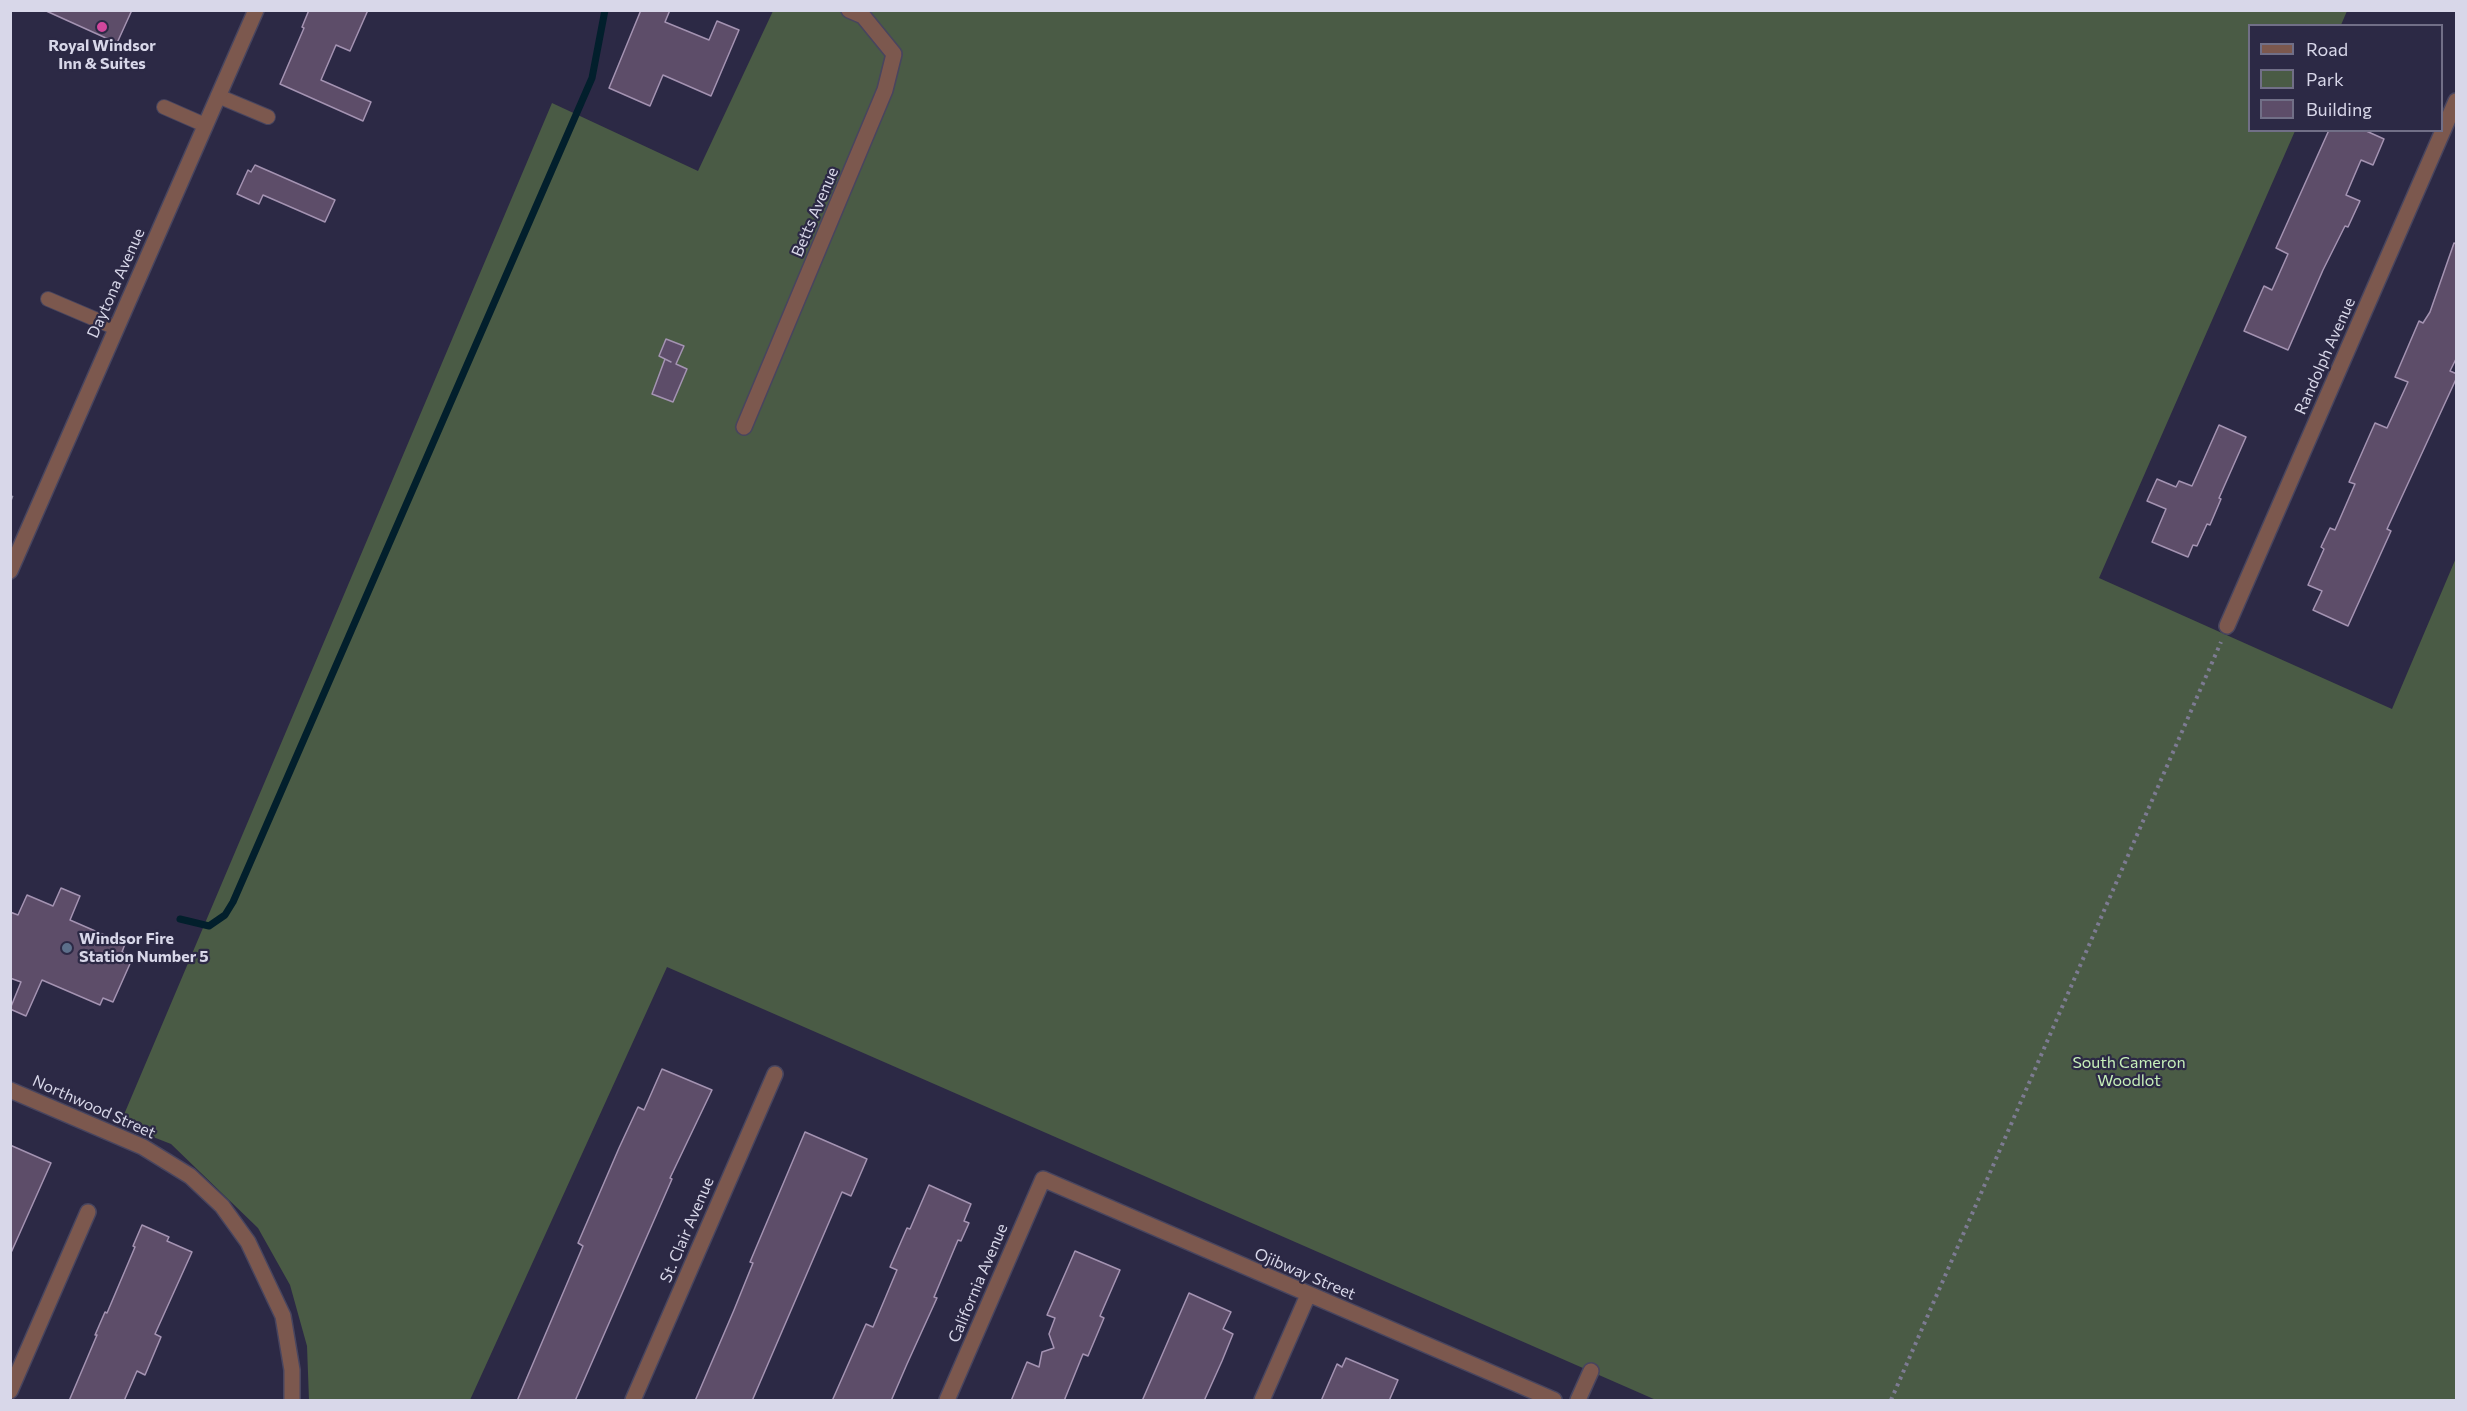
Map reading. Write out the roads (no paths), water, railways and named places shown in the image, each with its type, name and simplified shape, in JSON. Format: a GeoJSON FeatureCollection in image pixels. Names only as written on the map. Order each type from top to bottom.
{"type":"FeatureCollection","features":[{"type":"Feature","properties":{"kind":"street","name":"Daytona Avenue"},"geometry":{"type":"LineString","coordinates":[[10,571],[256,10]]}},
{"type":"Feature","properties":{"kind":"street","name":"Betts Avenue"},"geometry":{"type":"LineString","coordinates":[[744,428],[885,90],[894,54],[856,14]]}},
{"type":"Feature","properties":{"kind":"street","name":"Randolph Avenue"},"geometry":{"type":"LineString","coordinates":[[2225,630],[2457,101]]}},
{"type":"Feature","properties":{"kind":"street","name":"St. Clair Avenue"},"geometry":{"type":"LineString","coordinates":[[633,1401],[775,1074]]}},
{"type":"Feature","properties":{"kind":"street","name":"Northwood Street"},"geometry":{"type":"LineString","coordinates":[[10,1090],[142,1147],[190,1176],[222,1206],[249,1242],[283,1316],[292,1370],[292,1401]]}},
{"type":"Feature","properties":{"kind":"street","name":"Ojibway Street"},"geometry":{"type":"LineString","coordinates":[[1043,1179],[1554,1401]]}},
{"type":"Feature","properties":{"kind":"street","name":"California Avenue"},"geometry":{"type":"LineString","coordinates":[[947,1401],[1043,1179]]}},
{"type":"Feature","properties":{"kind":"street"},"geometry":{"type":"LineString","coordinates":[[10,1391],[88,1212]]}},
{"type":"Feature","properties":{"kind":"street"},"geometry":{"type":"LineString","coordinates":[[1262,1401],[1308,1295]]}},
{"type":"Feature","properties":{"kind":"street"},"geometry":{"type":"LineString","coordinates":[[1578,1401],[1591,1371]]}},
{"type":"Feature","properties":{"kind":"lane"},"geometry":{"type":"LineString","coordinates":[[218,96],[268,117]]}},
{"type":"Feature","properties":{"kind":"lane"},"geometry":{"type":"LineString","coordinates":[[164,107],[206,125]]}},
{"type":"Feature","properties":{"kind":"lane"},"geometry":{"type":"LineString","coordinates":[[48,299],[116,328]]}},
{"type":"Feature","properties":{"kind":"waterway"},"geometry":{"type":"LineString","coordinates":[[180,919],[209,926],[225,915],[233,902],[592,78],[605,10]]}},
{"type":"Feature","properties":{"kind":"place","name":"Royal Windsor Inn & Suites"},"geometry":{"type":"Point","coordinates":[102,27]}},
{"type":"Feature","properties":{"kind":"place","name":"Windsor Fire Station Number 5"},"geometry":{"type":"Point","coordinates":[67,948]}},
{"type":"Feature","properties":{"kind":"park label","name":"South Cameron Woodlot"},"geometry":{"type":"Point","coordinates":[2129,1072]}}]}
